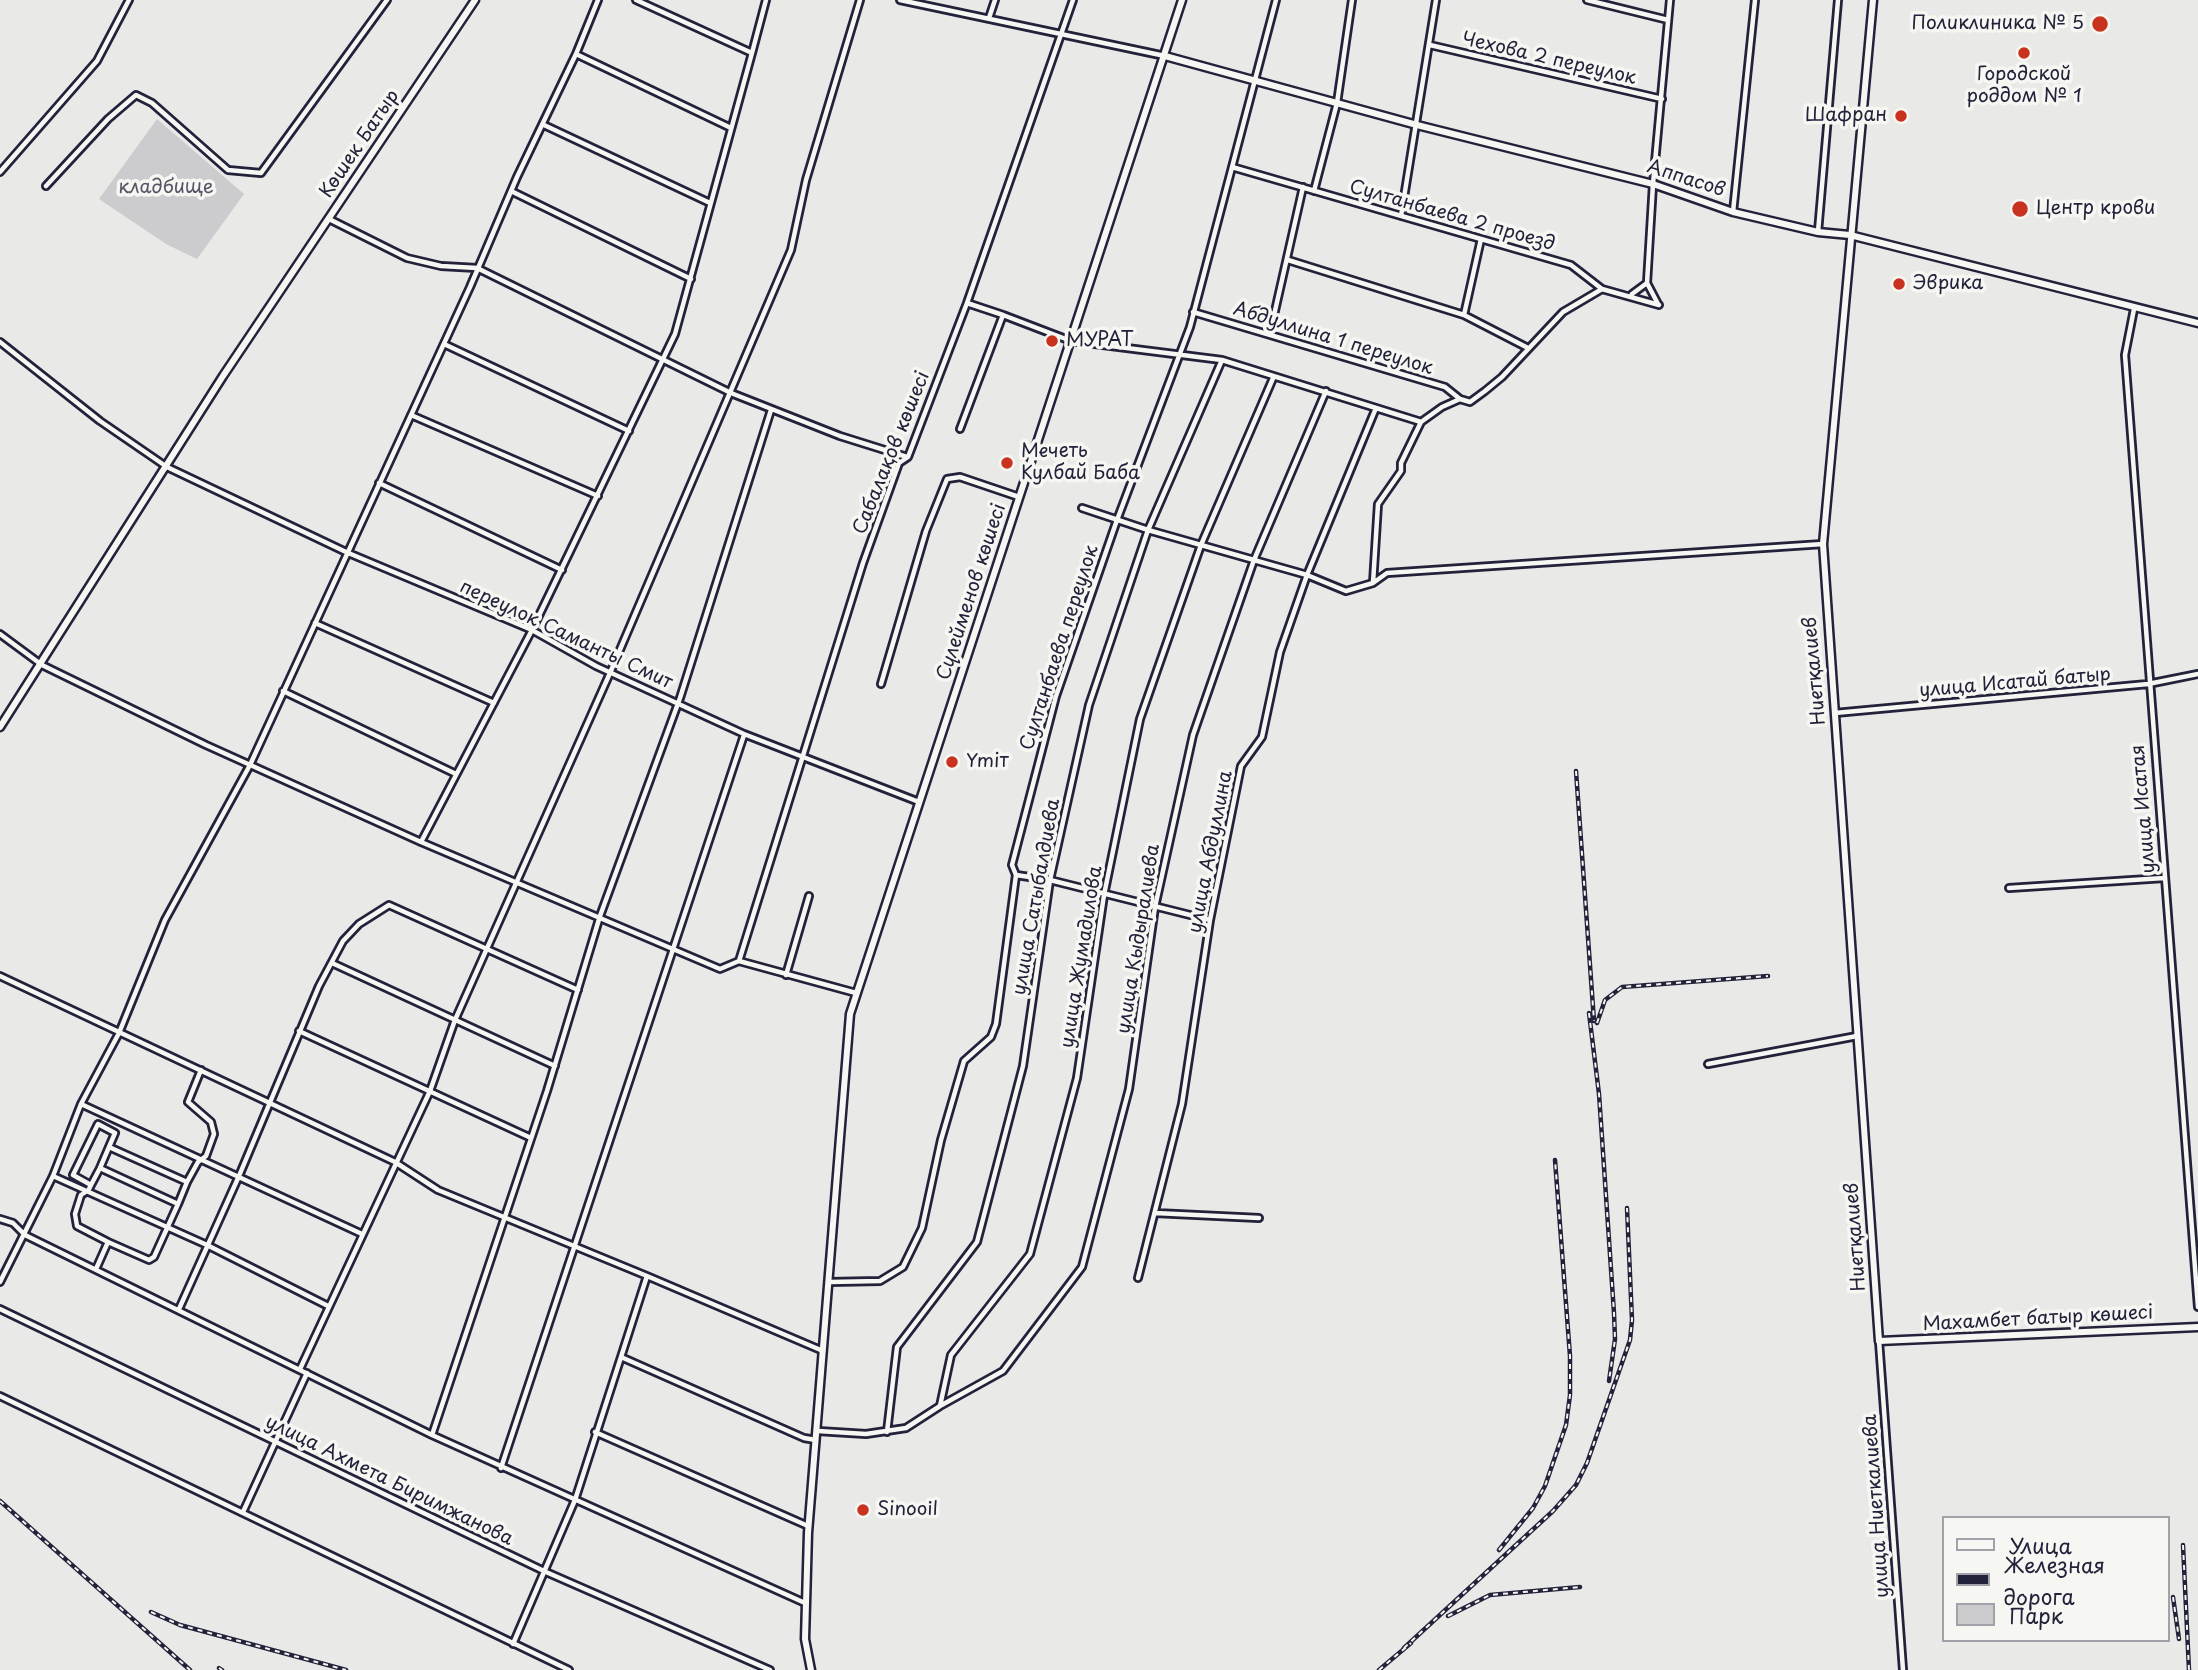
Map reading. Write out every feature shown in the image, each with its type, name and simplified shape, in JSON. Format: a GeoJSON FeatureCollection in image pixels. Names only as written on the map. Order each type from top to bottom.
{"type":"FeatureCollection","features":[{"type":"Feature","properties":{"kind":"street"},"geometry":{"type":"LineString","coordinates":[[0,172],[97,61],[129,0]]}},
{"type":"Feature","properties":{"kind":"street"},"geometry":{"type":"LineString","coordinates":[[46,186],[135,95],[152,103],[228,170],[261,173],[387,0]]}},
{"type":"Feature","properties":{"kind":"street","name":"Көшек Батыр"},"geometry":{"type":"LineString","coordinates":[[0,727],[271,306],[475,0]]}},
{"type":"Feature","properties":{"kind":"street"},"geometry":{"type":"LineString","coordinates":[[0,1282],[53,1176],[81,1104],[119,1033],[165,920],[250,765],[444,344],[511,191],[544,125],[598,0]]}},
{"type":"Feature","properties":{"kind":"street"},"geometry":{"type":"LineString","coordinates":[[636,0],[752,53]]}},
{"type":"Feature","properties":{"kind":"street"},"geometry":{"type":"LineString","coordinates":[[421,842],[532,631],[676,334],[766,0]]}},
{"type":"Feature","properties":{"kind":"street"},"geometry":{"type":"LineString","coordinates":[[300,1369],[430,1091],[455,1020],[610,673],[791,250],[806,180],[860,0]]}},
{"type":"Feature","properties":{"kind":"street"},"geometry":{"type":"LineString","coordinates":[[900,0],[1060,36],[1166,56]]}},
{"type":"Feature","properties":{"kind":"street"},"geometry":{"type":"LineString","coordinates":[[989,18],[995,0]]}},
{"type":"Feature","properties":{"kind":"street","name":"Сабалақов көшесі"},"geometry":{"type":"LineString","coordinates":[[739,961],[863,563],[899,463],[908,457],[967,303],[1073,0]]}},
{"type":"Feature","properties":{"kind":"street","name":"Сүлейменов көшесі"},"geometry":{"type":"LineString","coordinates":[[811,1670],[805,1639],[808,1526],[830,1282],[846,1035],[856,993],[1166,56],[1182,0]]}},
{"type":"Feature","properties":{"kind":"street","name":"Султанбаева переулок"},"geometry":{"type":"LineString","coordinates":[[830,1282],[880,1281],[898,1272],[910,1256],[922,1228],[941,1140],[964,1061],[991,1037],[996,1024],[1016,875],[1012,865],[1055,696],[1116,520],[1194,312],[1276,0]]}},
{"type":"Feature","properties":{"kind":"street"},"geometry":{"type":"LineString","coordinates":[[1314,191],[1338,103],[1352,0]]}},
{"type":"Feature","properties":{"kind":"street"},"geometry":{"type":"LineString","coordinates":[[1401,216],[1436,0]]}},
{"type":"Feature","properties":{"kind":"street"},"geometry":{"type":"LineString","coordinates":[[1587,0],[1668,20]]}},
{"type":"Feature","properties":{"kind":"street"},"geometry":{"type":"LineString","coordinates":[[1632,295],[1647,283],[1670,0]]}},
{"type":"Feature","properties":{"kind":"street"},"geometry":{"type":"LineString","coordinates":[[1733,212],[1755,0]]}},
{"type":"Feature","properties":{"kind":"street"},"geometry":{"type":"LineString","coordinates":[[1818,232],[1838,0]]}},
{"type":"Feature","properties":{"kind":"street","name":"Ниетқалиев"},"geometry":{"type":"LineString","coordinates":[[1872,0],[1823,544],[1879,1341]]}},
{"type":"Feature","properties":{"kind":"street","name":"Чехова 2 переулок"},"geometry":{"type":"LineString","coordinates":[[1430,45],[1662,99]]}},
{"type":"Feature","properties":{"kind":"street"},"geometry":{"type":"LineString","coordinates":[[576,54],[731,128]]}},
{"type":"Feature","properties":{"kind":"street","name":"Аппасов"},"geometry":{"type":"LineString","coordinates":[[1166,56],[1417,125],[1653,184],[1733,212],[1818,232],[1850,235],[2134,309],[2198,323]]}},
{"type":"Feature","properties":{"kind":"street"},"geometry":{"type":"LineString","coordinates":[[544,125],[710,202]]}},
{"type":"Feature","properties":{"kind":"street","name":"Султанбаева 2 проезд"},"geometry":{"type":"LineString","coordinates":[[1232,167],[1571,265],[1602,289],[1632,295],[1658,305],[1647,283]]}},
{"type":"Feature","properties":{"kind":"street"},"geometry":{"type":"LineString","coordinates":[[1270,333],[1303,187]]}},
{"type":"Feature","properties":{"kind":"street"},"geometry":{"type":"LineString","coordinates":[[511,191],[691,279]]}},
{"type":"Feature","properties":{"kind":"street"},"geometry":{"type":"LineString","coordinates":[[329,219],[407,258],[441,266],[477,268],[731,393],[771,410],[908,457]]}},
{"type":"Feature","properties":{"kind":"street"},"geometry":{"type":"LineString","coordinates":[[1464,315],[1481,239]]}},
{"type":"Feature","properties":{"kind":"street"},"geometry":{"type":"LineString","coordinates":[[1288,261],[1464,315],[1528,348]]}},
{"type":"Feature","properties":{"kind":"street"},"geometry":{"type":"LineString","coordinates":[[1373,583],[1378,504],[1401,471],[1401,463],[1421,422],[1442,407],[1460,399],[1469,402],[1485,391],[1502,377],[1563,312],[1602,289]]}},
{"type":"Feature","properties":{"kind":"street"},"geometry":{"type":"LineString","coordinates":[[967,303],[1071,341],[1222,360],[1421,422]]}},
{"type":"Feature","properties":{"kind":"street","name":"улица Исатая"},"geometry":{"type":"LineString","coordinates":[[2134,309],[2125,355],[2148,684],[2198,1307]]}},
{"type":"Feature","properties":{"kind":"street","name":"Абдуллина 1 переулок"},"geometry":{"type":"LineString","coordinates":[[1194,312],[1444,387],[1460,399]]}},
{"type":"Feature","properties":{"kind":"street"},"geometry":{"type":"LineString","coordinates":[[960,429],[1003,315]]}},
{"type":"Feature","properties":{"kind":"street","name":"переулок Саманты Смит"},"geometry":{"type":"LineString","coordinates":[[0,342],[100,421],[167,467],[346,552],[532,631],[610,673],[744,734],[919,802]]}},
{"type":"Feature","properties":{"kind":"street"},"geometry":{"type":"LineString","coordinates":[[444,344],[629,431]]}},
{"type":"Feature","properties":{"kind":"street","name":"улица Сатыбалдиева"},"geometry":{"type":"LineString","coordinates":[[887,1432],[897,1347],[977,1242],[1023,1066],[1050,880],[1088,705],[1148,530],[1222,360]]}},
{"type":"Feature","properties":{"kind":"street","name":"улица Жумадилова"},"geometry":{"type":"LineString","coordinates":[[940,1406],[951,1355],[1030,1254],[1077,1078],[1104,895],[1140,719],[1201,545],[1274,376]]}},
{"type":"Feature","properties":{"kind":"street","name":"улица Кыдыралиева"},"geometry":{"type":"LineString","coordinates":[[940,1406],[1003,1371],[1082,1267],[1129,1089],[1155,906],[1193,735],[1254,560],[1326,391]]}},
{"type":"Feature","properties":{"kind":"street","name":"улица Абдуллина"},"geometry":{"type":"LineString","coordinates":[[1138,1278],[1182,1104],[1210,920],[1241,766],[1262,737],[1280,652],[1307,575],[1345,490],[1376,408]]}},
{"type":"Feature","properties":{"kind":"street"},"geometry":{"type":"LineString","coordinates":[[432,1435],[555,1066],[600,916],[678,703],[771,410]]}},
{"type":"Feature","properties":{"kind":"street"},"geometry":{"type":"LineString","coordinates":[[411,415],[598,496]]}},
{"type":"Feature","properties":{"kind":"street"},"geometry":{"type":"LineString","coordinates":[[881,684],[926,531],[947,480],[960,477],[1019,497]]}},
{"type":"Feature","properties":{"kind":"street"},"geometry":{"type":"LineString","coordinates":[[379,483],[562,570]]}},
{"type":"Feature","properties":{"kind":"street"},"geometry":{"type":"LineString","coordinates":[[1082,508],[1148,530],[1307,575],[1346,590],[1373,583],[1387,573],[1823,544]]}},
{"type":"Feature","properties":{"kind":"street"},"geometry":{"type":"LineString","coordinates":[[314,623],[494,702]]}},
{"type":"Feature","properties":{"kind":"street"},"geometry":{"type":"LineString","coordinates":[[0,634],[42,665],[250,765],[421,842],[720,969],[739,961],[856,993]]}},
{"type":"Feature","properties":{"kind":"street","name":"улица Исатай батыр"},"geometry":{"type":"LineString","coordinates":[[1834,713],[2148,684],[2198,674]]}},
{"type":"Feature","properties":{"kind":"street"},"geometry":{"type":"LineString","coordinates":[[284,691],[456,774]]}},
{"type":"Feature","properties":{"kind":"street"},"geometry":{"type":"LineString","coordinates":[[502,1468],[744,734]]}},
{"type":"Feature","properties":{"kind":"street"},"geometry":{"type":"LineString","coordinates":[[1016,875],[1050,880],[1210,920]]}},
{"type":"Feature","properties":{"kind":"street"},"geometry":{"type":"LineString","coordinates":[[2009,888],[2164,878]]}},
{"type":"Feature","properties":{"kind":"street"},"geometry":{"type":"LineString","coordinates":[[786,975],[809,896]]}},
{"type":"Feature","properties":{"kind":"street"},"geometry":{"type":"LineString","coordinates":[[179,1309],[240,1176],[299,1031],[343,941],[359,924],[389,905],[578,990]]}},
{"type":"Feature","properties":{"kind":"street"},"geometry":{"type":"LineString","coordinates":[[332,963],[555,1066]]}},
{"type":"Feature","properties":{"kind":"street"},"geometry":{"type":"LineString","coordinates":[[0,976],[395,1162],[438,1190],[824,1352]]}},
{"type":"Feature","properties":{"kind":"street"},"geometry":{"type":"LineString","coordinates":[[299,1031],[531,1138]]}},
{"type":"Feature","properties":{"kind":"street"},"geometry":{"type":"LineString","coordinates":[[1708,1065],[1857,1035]]}},
{"type":"Feature","properties":{"kind":"street"},"geometry":{"type":"LineString","coordinates":[[119,1122],[92,1185],[81,1195],[75,1214],[77,1226],[149,1259],[158,1253],[187,1181],[202,1160],[214,1134],[211,1122],[188,1102],[201,1070]]}},
{"type":"Feature","properties":{"kind":"street"},"geometry":{"type":"LineString","coordinates":[[81,1104],[362,1234]]}},
{"type":"Feature","properties":{"kind":"street"},"geometry":{"type":"LineString","coordinates":[[92,1185],[73,1175],[75,1168],[95,1126],[114,1133]]}},
{"type":"Feature","properties":{"kind":"street"},"geometry":{"type":"LineString","coordinates":[[109,1147],[187,1181]]}},
{"type":"Feature","properties":{"kind":"street"},"geometry":{"type":"LineString","coordinates":[[100,1168],[178,1204]]}},
{"type":"Feature","properties":{"kind":"street"},"geometry":{"type":"LineString","coordinates":[[53,1176],[207,1245],[328,1306]]}},
{"type":"Feature","properties":{"kind":"street"},"geometry":{"type":"LineString","coordinates":[[1155,1213],[1259,1217]]}},
{"type":"Feature","properties":{"kind":"street"},"geometry":{"type":"LineString","coordinates":[[0,1219],[13,1223],[25,1235],[432,1435],[805,1603]]}},
{"type":"Feature","properties":{"kind":"street"},"geometry":{"type":"LineString","coordinates":[[96,1269],[108,1242]]}},
{"type":"Feature","properties":{"kind":"street"},"geometry":{"type":"LineString","coordinates":[[513,1644],[575,1500],[647,1276]]}},
{"type":"Feature","properties":{"kind":"street","name":"улица Ахмета Биримжанова"},"geometry":{"type":"LineString","coordinates":[[0,1310],[546,1572],[770,1670]]}},
{"type":"Feature","properties":{"kind":"street","name":"Махамбет батыр көшесі"},"geometry":{"type":"LineString","coordinates":[[1879,1341],[2198,1327]]}},
{"type":"Feature","properties":{"kind":"street","name":"улица Ниеткалиева"},"geometry":{"type":"LineString","coordinates":[[1879,1341],[1903,1670]]}},
{"type":"Feature","properties":{"kind":"street"},"geometry":{"type":"LineString","coordinates":[[621,1357],[804,1438],[817,1440]]}},
{"type":"Feature","properties":{"kind":"street"},"geometry":{"type":"LineString","coordinates":[[243,1512],[307,1373]]}},
{"type":"Feature","properties":{"kind":"street"},"geometry":{"type":"LineString","coordinates":[[0,1396],[569,1670]]}},
{"type":"Feature","properties":{"kind":"street"},"geometry":{"type":"LineString","coordinates":[[818,1431],[866,1434],[887,1432],[906,1428],[940,1406]]}},
{"type":"Feature","properties":{"kind":"street"},"geometry":{"type":"LineString","coordinates":[[595,1432],[808,1526]]}},
{"type":"Feature","properties":{"kind":"green space","name":"кладбище"},"geometry":{"type":"Polygon","coordinates":[[[157,119],[244,194],[197,259],[166,244],[99,199],[157,119]]]}},
{"type":"Feature","properties":{"kind":"railway"},"geometry":{"type":"LineString","coordinates":[[1576,771],[1594,1021]]}},
{"type":"Feature","properties":{"kind":"railway"},"geometry":{"type":"LineString","coordinates":[[1597,1023],[1605,1000],[1622,987],[1768,976]]}},
{"type":"Feature","properties":{"kind":"railway"},"geometry":{"type":"LineString","coordinates":[[1589,1013],[1599,1094],[1614,1313],[1615,1339],[1609,1381]]}},
{"type":"Feature","properties":{"kind":"railway"},"geometry":{"type":"LineString","coordinates":[[1499,1550],[1533,1508],[1545,1486],[1566,1425],[1570,1395],[1570,1356],[1555,1160]]}},
{"type":"Feature","properties":{"kind":"railway"},"geometry":{"type":"LineString","coordinates":[[1404,1648],[1553,1511],[1576,1485],[1587,1463],[1630,1340],[1632,1320],[1627,1208]]}},
{"type":"Feature","properties":{"kind":"railway"},"geometry":{"type":"LineString","coordinates":[[0,1501],[190,1670]]}},
{"type":"Feature","properties":{"kind":"railway"},"geometry":{"type":"LineString","coordinates":[[2183,1545],[2189,1670]]}},
{"type":"Feature","properties":{"kind":"railway"},"geometry":{"type":"LineString","coordinates":[[1448,1616],[1490,1595],[1580,1587]]}},
{"type":"Feature","properties":{"kind":"railway"},"geometry":{"type":"LineString","coordinates":[[2173,1597],[2179,1639]]}},
{"type":"Feature","properties":{"kind":"railway"},"geometry":{"type":"LineString","coordinates":[[151,1612],[180,1625],[346,1670]]}},
{"type":"Feature","properties":{"kind":"railway"},"geometry":{"type":"LineString","coordinates":[[1379,1670],[1411,1643]]}},
{"type":"Feature","properties":{"kind":"place","name":"Поликлиника № 5"},"geometry":{"type":"Point","coordinates":[2100,24]}},
{"type":"Feature","properties":{"kind":"place","name":"Городской роддом № 1"},"geometry":{"type":"Point","coordinates":[2024,53]}},
{"type":"Feature","properties":{"kind":"place","name":"Шафран"},"geometry":{"type":"Point","coordinates":[1901,116]}},
{"type":"Feature","properties":{"kind":"place","name":"Центр крови"},"geometry":{"type":"Point","coordinates":[2020,209]}},
{"type":"Feature","properties":{"kind":"place","name":"Эврика"},"geometry":{"type":"Point","coordinates":[1899,284]}},
{"type":"Feature","properties":{"kind":"place","name":"МУРАТ"},"geometry":{"type":"Point","coordinates":[1052,341]}},
{"type":"Feature","properties":{"kind":"place","name":"Мечеть Кулбай Баба"},"geometry":{"type":"Point","coordinates":[1007,463]}},
{"type":"Feature","properties":{"kind":"place","name":"Ymiт"},"geometry":{"type":"Point","coordinates":[952,762]}},
{"type":"Feature","properties":{"kind":"place","name":"Sinooil"},"geometry":{"type":"Point","coordinates":[863,1510]}}]}
